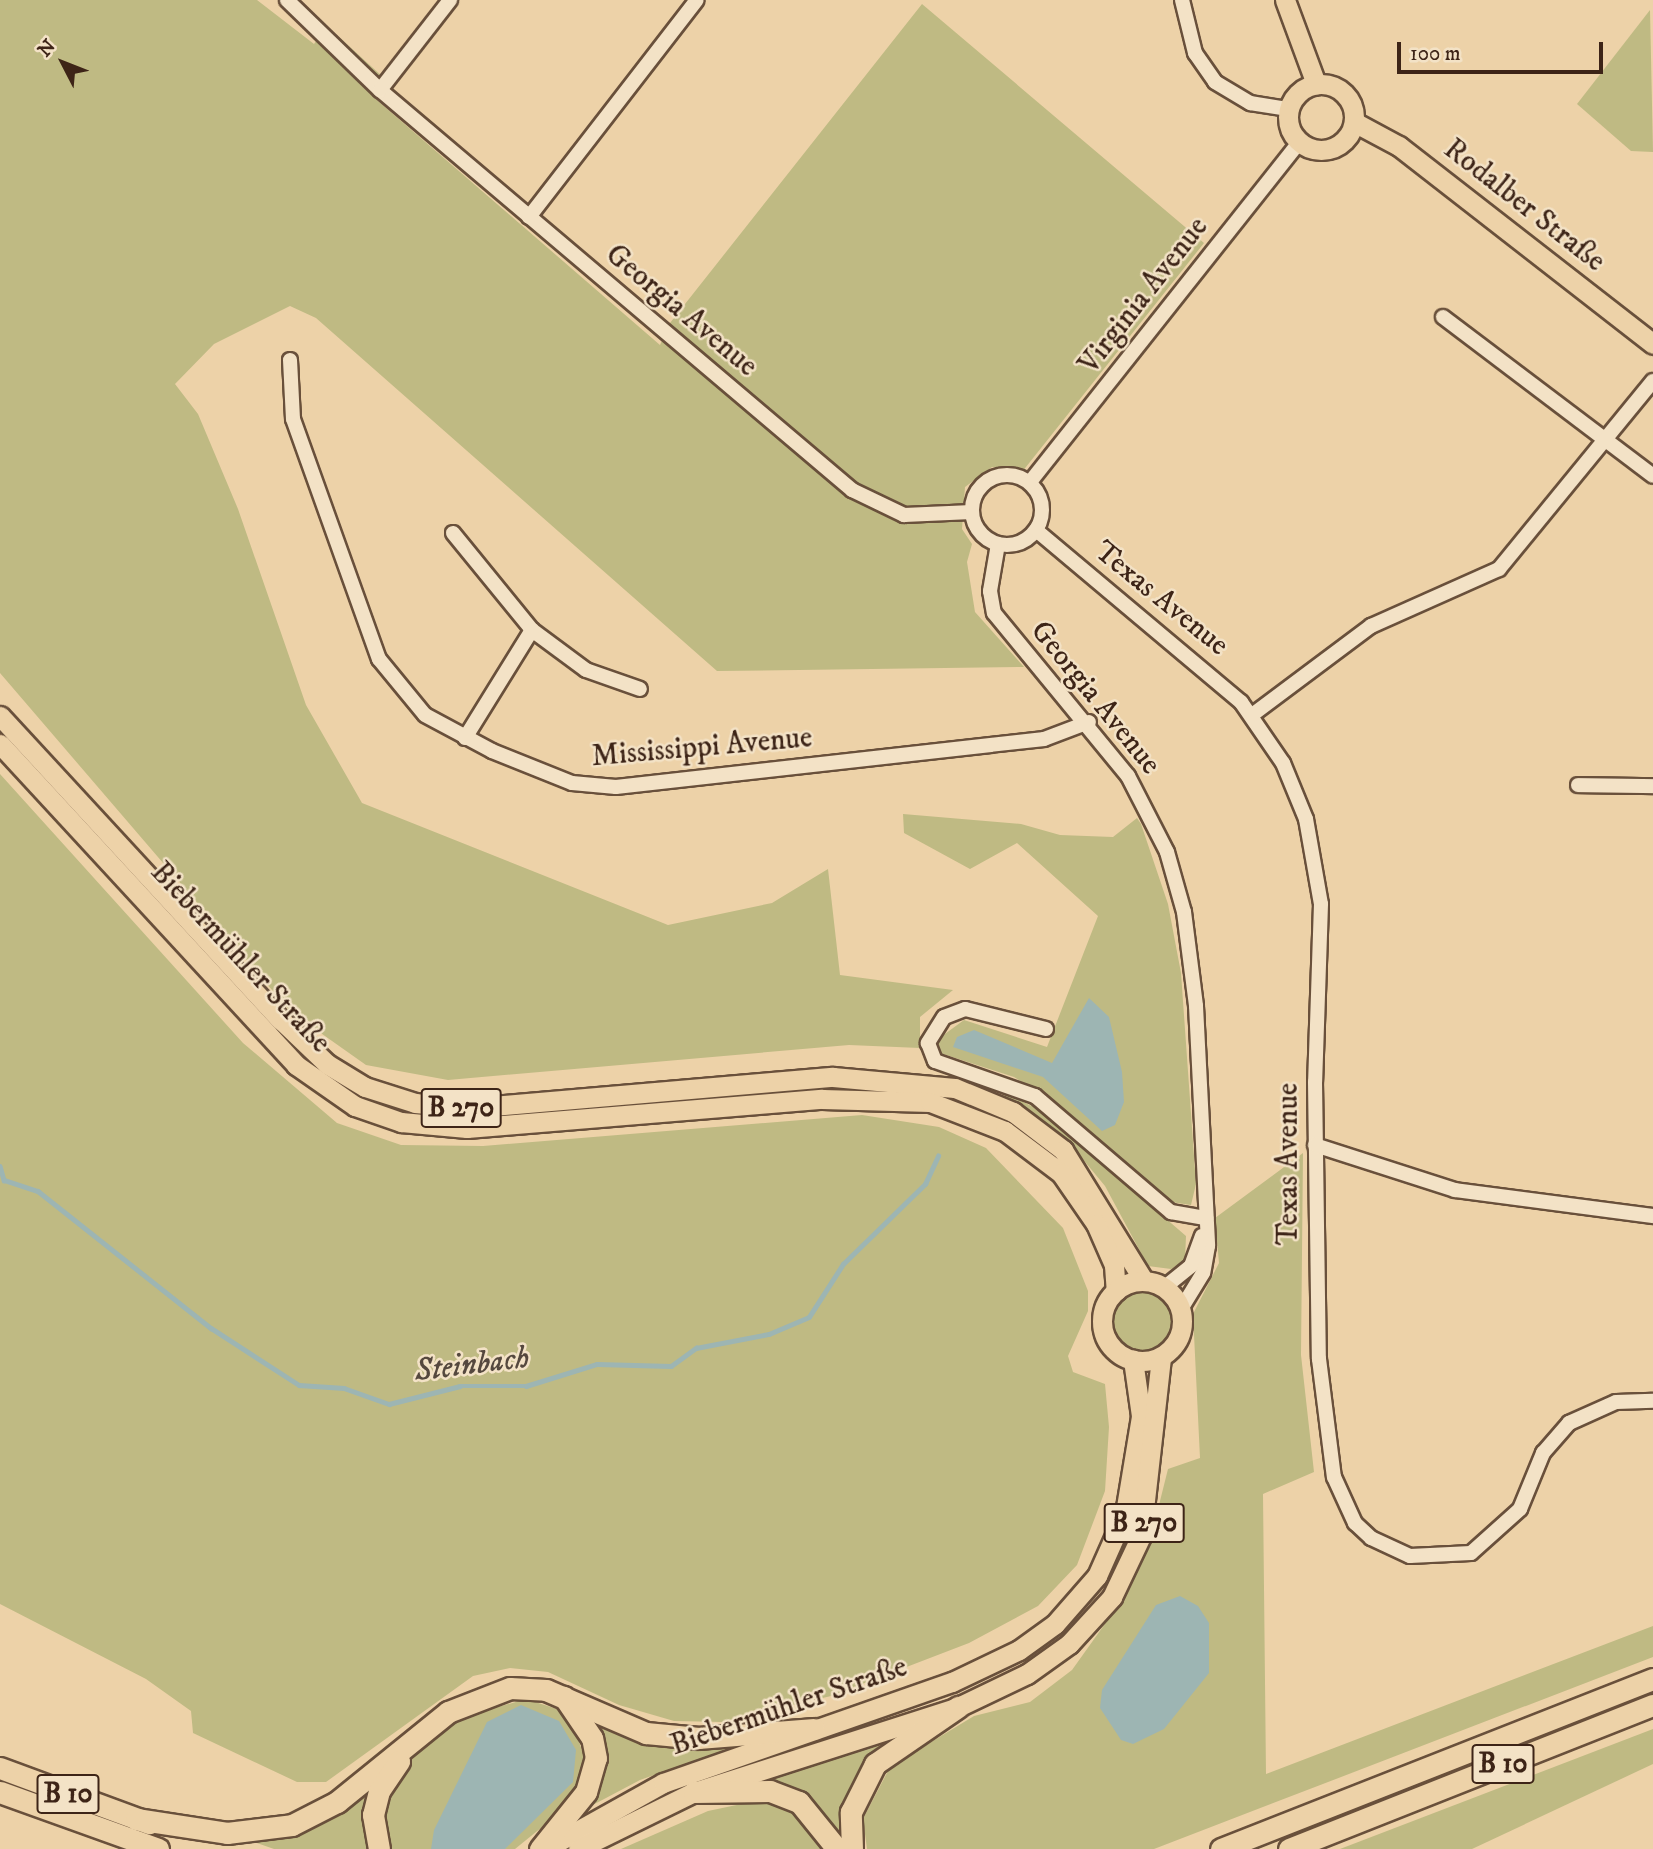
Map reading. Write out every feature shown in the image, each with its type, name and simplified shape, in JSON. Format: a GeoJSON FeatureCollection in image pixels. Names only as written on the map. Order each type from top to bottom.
{"type":"FeatureCollection","features":[{"type":"Feature","properties":{"kind":"highway","name":"B 10"},"geometry":{"type":"LineString","coordinates":[[1221,1849],[1653,1679]]}},
{"type":"Feature","properties":{"kind":"highway"},"geometry":{"type":"LineString","coordinates":[[136,1819],[227,1833],[292,1825],[337,1802],[417,1736],[491,1690],[529,1687],[563,1696],[646,1733],[699,1738],[814,1729]]}},
{"type":"Feature","properties":{"kind":"highway"},"geometry":{"type":"LineString","coordinates":[[542,1849],[586,1792],[596,1758],[592,1738],[563,1696]]}},
{"type":"Feature","properties":{"kind":"highway","name":"B 10"},"geometry":{"type":"LineString","coordinates":[[1289,1849],[1653,1705]]}},
{"type":"Feature","properties":{"kind":"highway"},"geometry":{"type":"LineString","coordinates":[[852,1849],[851,1812],[875,1764],[958,1707]]}},
{"type":"Feature","properties":{"kind":"highway"},"geometry":{"type":"LineString","coordinates":[[379,1849],[373,1815],[379,1791],[417,1736]]}},
{"type":"Feature","properties":{"kind":"highway","name":"B 10"},"geometry":{"type":"LineString","coordinates":[[0,1768],[136,1819],[227,1849]]}},
{"type":"Feature","properties":{"kind":"highway"},"geometry":{"type":"LineString","coordinates":[[694,1792],[770,1791],[799,1802],[837,1849]]}},
{"type":"Feature","properties":{"kind":"highway","name":"B 10"},"geometry":{"type":"LineString","coordinates":[[0,1792],[158,1849]]}},
{"type":"Feature","properties":{"kind":"highway"},"geometry":{"type":"LineString","coordinates":[[63,1816],[111,1849]]}},
{"type":"Feature","properties":{"kind":"main road"},"geometry":{"type":"LineString","coordinates":[[1285,0],[1315,84]]}},
{"type":"Feature","properties":{"kind":"main road"},"geometry":{"type":"LineString","coordinates":[[1315,84],[1345,93],[1354,122],[1338,147],[1318,151],[1299,143],[1289,127],[1289,109],[1298,93],[1315,84]]}},
{"type":"Feature","properties":{"kind":"main road","name":"Rodalber Straße"},"geometry":{"type":"LineString","coordinates":[[1354,122],[1399,146],[1653,344]]}},
{"type":"Feature","properties":{"kind":"main road","name":"B 270"},"geometry":{"type":"LineString","coordinates":[[0,716],[281,1020],[327,1064],[365,1087],[415,1103],[469,1108],[834,1077],[955,1088],[1013,1111],[1063,1150],[1144,1280]]}},
{"type":"Feature","properties":{"kind":"main road","name":"Biebermühler Straße"},"geometry":{"type":"LineString","coordinates":[[0,744],[296,1065],[345,1100],[401,1122],[467,1128],[859,1098],[955,1109],[1005,1131],[1060,1173],[1096,1224],[1114,1265],[1116,1291]]}},
{"type":"Feature","properties":{"kind":"main road"},"geometry":{"type":"LineString","coordinates":[[1144,1280],[1165,1287],[1181,1309],[1180,1336],[1160,1357],[1133,1360],[1117,1353],[1103,1331],[1105,1305],[1116,1291],[1144,1280]]}},
{"type":"Feature","properties":{"kind":"main road","name":"B 270"},"geometry":{"type":"LineString","coordinates":[[958,1707],[1052,1658],[1112,1597],[1141,1536],[1160,1357]]}},
{"type":"Feature","properties":{"kind":"main road","name":"Biebermühler Straße"},"geometry":{"type":"LineString","coordinates":[[542,1849],[663,1783],[975,1672],[1055,1624],[1106,1562],[1133,1481],[1142,1390],[1133,1360]]}},
{"type":"Feature","properties":{"kind":"main road","name":"Biebermühler Straße"},"geometry":{"type":"LineString","coordinates":[[578,1849],[694,1792],[958,1707]]}},
{"type":"Feature","properties":{"kind":"street","name":"Georgia Avenue"},"geometry":{"type":"LineString","coordinates":[[287,0],[380,90],[865,500],[904,515],[972,512]]}},
{"type":"Feature","properties":{"kind":"street"},"geometry":{"type":"LineString","coordinates":[[380,90],[450,0]]}},
{"type":"Feature","properties":{"kind":"street"},"geometry":{"type":"LineString","coordinates":[[529,217],[697,0]]}},
{"type":"Feature","properties":{"kind":"street"},"geometry":{"type":"LineString","coordinates":[[1182,0],[1195,53],[1214,82],[1244,101],[1289,109]]}},
{"type":"Feature","properties":{"kind":"street","name":"Virginia Avenue"},"geometry":{"type":"LineString","coordinates":[[1030,482],[1299,143]]}},
{"type":"Feature","properties":{"kind":"street"},"geometry":{"type":"LineString","coordinates":[[1443,317],[1653,476]]}},
{"type":"Feature","properties":{"kind":"street","name":"Mississippi Avenue"},"geometry":{"type":"LineString","coordinates":[[290,360],[293,419],[379,659],[410,702],[465,738],[572,783],[616,787],[1044,739],[1089,722]]}},
{"type":"Feature","properties":{"kind":"street"},"geometry":{"type":"LineString","coordinates":[[1252,715],[1371,626],[1499,569],[1653,382]]}},
{"type":"Feature","properties":{"kind":"street"},"geometry":{"type":"LineString","coordinates":[[1013,475],[1030,482],[1042,501],[1036,530],[1023,542],[998,544],[983,536],[972,512],[987,481],[1013,475]]}},
{"type":"Feature","properties":{"kind":"street","name":"Texas Avenue"},"geometry":{"type":"LineString","coordinates":[[1036,530],[1206,668],[1252,715],[1295,787],[1319,875],[1315,1145],[1319,1345],[1328,1445],[1338,1494],[1371,1538],[1432,1560],[1471,1553],[1520,1509],[1543,1453],[1569,1423],[1616,1402],[1653,1401]]}},
{"type":"Feature","properties":{"kind":"street"},"geometry":{"type":"LineString","coordinates":[[453,533],[532,631],[586,670],[640,689]]}},
{"type":"Feature","properties":{"kind":"street","name":"Georgia Avenue"},"geometry":{"type":"LineString","coordinates":[[998,544],[990,591],[994,612],[1089,722],[1156,826],[1184,912],[1196,1006],[1206,1264],[1181,1309]]}},
{"type":"Feature","properties":{"kind":"street"},"geometry":{"type":"LineString","coordinates":[[465,738],[532,631]]}},
{"type":"Feature","properties":{"kind":"street"},"geometry":{"type":"LineString","coordinates":[[1578,785],[1653,786]]}},
{"type":"Feature","properties":{"kind":"street"},"geometry":{"type":"LineString","coordinates":[[1046,1029],[965,1009],[944,1017],[928,1043],[935,1061],[1019,1088],[1045,1103],[1171,1212],[1206,1218]]}},
{"type":"Feature","properties":{"kind":"street"},"geometry":{"type":"LineString","coordinates":[[1315,1145],[1455,1190],[1653,1216]]}},
{"type":"Feature","properties":{"kind":"street","name":"Georgia Avenue"},"geometry":{"type":"LineString","coordinates":[[1165,1287],[1191,1266],[1206,1218]]}},
{"type":"Feature","properties":{"kind":"shaded area"},"geometry":{"type":"Polygon","coordinates":[[[0,0],[257,0],[314,44],[327,26],[384,78],[371,95],[660,345],[670,323],[922,4],[1204,243],[1022,472],[992,467],[965,487],[962,529],[972,544],[967,562],[975,612],[1024,667],[717,671],[316,318],[290,306],[214,344],[175,384],[198,414],[238,509],[306,705],[362,803],[668,925],[772,903],[828,869],[840,975],[953,990],[920,1017],[920,1048],[849,1045],[448,1080],[366,1065],[291,1012],[0,673],[0,0]]]}},
{"type":"Feature","properties":{"kind":"shaded area"},"geometry":{"type":"Polygon","coordinates":[[[1650,10],[1653,152],[1631,151],[1577,104],[1650,10]]]}},
{"type":"Feature","properties":{"kind":"shaded area"},"geometry":{"type":"Polygon","coordinates":[[[0,774],[243,1043],[337,1123],[401,1145],[483,1146],[862,1115],[939,1127],[986,1148],[1063,1228],[1088,1291],[1088,1311],[1068,1356],[1073,1372],[1105,1384],[1109,1427],[1105,1491],[1077,1565],[1038,1606],[969,1643],[831,1696],[723,1722],[674,1721],[619,1705],[548,1672],[510,1668],[473,1676],[326,1782],[297,1782],[193,1733],[191,1711],[146,1679],[0,1604],[0,774]]]}},
{"type":"Feature","properties":{"kind":"shaded area"},"geometry":{"type":"Polygon","coordinates":[[[903,814],[1021,824],[1060,835],[1113,837],[1137,818],[1168,904],[1181,973],[1196,1184],[1191,1205],[1164,1201],[1067,1111],[1014,1077],[940,1053],[938,1039],[964,1020],[1047,1047],[1098,916],[1017,843],[970,869],[904,833],[903,814]]]}},
{"type":"Feature","properties":{"kind":"shaded area"},"geometry":{"type":"Polygon","coordinates":[[[996,1089],[1040,1110],[1186,1236],[1185,1260],[1171,1269],[1148,1266],[1105,1186],[1081,1157],[996,1089]]]}},
{"type":"Feature","properties":{"kind":"shaded area"},"geometry":{"type":"Polygon","coordinates":[[[1303,1153],[1301,1355],[1314,1472],[1263,1494],[1266,1774],[1653,1626],[1653,1657],[1154,1849],[867,1849],[863,1819],[890,1767],[974,1716],[1030,1702],[1072,1670],[1127,1593],[1149,1545],[1168,1469],[1200,1458],[1193,1314],[1219,1263],[1215,1218],[1303,1153]]]}},
{"type":"Feature","properties":{"kind":"shaded area"},"geometry":{"type":"Polygon","coordinates":[[[1141,1290],[1159,1296],[1167,1304],[1173,1322],[1167,1340],[1159,1348],[1141,1354],[1123,1348],[1115,1340],[1109,1322],[1115,1304],[1123,1296],[1141,1290]]]}},
{"type":"Feature","properties":{"kind":"shaded area"},"geometry":{"type":"Polygon","coordinates":[[[526,1699],[557,1709],[573,1725],[584,1756],[574,1793],[552,1819],[515,1849],[387,1849],[382,1814],[404,1767],[453,1720],[526,1699]]]}},
{"type":"Feature","properties":{"kind":"shaded area"},"geometry":{"type":"Polygon","coordinates":[[[588,1712],[741,1744],[640,1780],[589,1807],[597,1787],[599,1730],[588,1712]]]}},
{"type":"Feature","properties":{"kind":"shaded area"},"geometry":{"type":"Polygon","coordinates":[[[1653,1729],[1653,1764],[1472,1849],[1340,1849],[1653,1729]]]}},
{"type":"Feature","properties":{"kind":"shaded area"},"geometry":{"type":"Polygon","coordinates":[[[890,1737],[871,1753],[848,1792],[845,1845],[816,1807],[762,1779],[890,1737]]]}},
{"type":"Feature","properties":{"kind":"shaded area"},"geometry":{"type":"Polygon","coordinates":[[[376,1783],[364,1820],[367,1849],[274,1849],[254,1842],[282,1835],[376,1783]]]}},
{"type":"Feature","properties":{"kind":"shaded area"},"geometry":{"type":"Polygon","coordinates":[[[765,1799],[793,1809],[827,1849],[621,1849],[708,1811],[765,1799]]]}},
{"type":"Feature","properties":{"kind":"water"},"geometry":{"type":"Polygon","coordinates":[[[1089,998],[1109,1017],[1122,1072],[1124,1102],[1115,1125],[1102,1131],[1043,1077],[953,1047],[957,1037],[974,1030],[1052,1063],[1089,998]]]}},
{"type":"Feature","properties":{"kind":"water"},"geometry":{"type":"Polygon","coordinates":[[[1180,1596],[1198,1606],[1209,1623],[1209,1673],[1164,1729],[1133,1744],[1121,1740],[1100,1708],[1102,1690],[1156,1605],[1180,1596]]]}},
{"type":"Feature","properties":{"kind":"water"},"geometry":{"type":"Polygon","coordinates":[[[521,1705],[559,1721],[576,1750],[573,1782],[505,1849],[431,1849],[434,1830],[487,1722],[521,1705]]]}},
{"type":"Feature","properties":{"kind":"waterway","name":"Steinbach"},"geometry":{"type":"LineString","coordinates":[[0,1166],[4,1180],[38,1191],[211,1328],[299,1385],[344,1388],[389,1404],[460,1386],[526,1386],[597,1364],[671,1366],[696,1348],[769,1334],[809,1317],[843,1264],[925,1184],[938,1156]]}}]}
